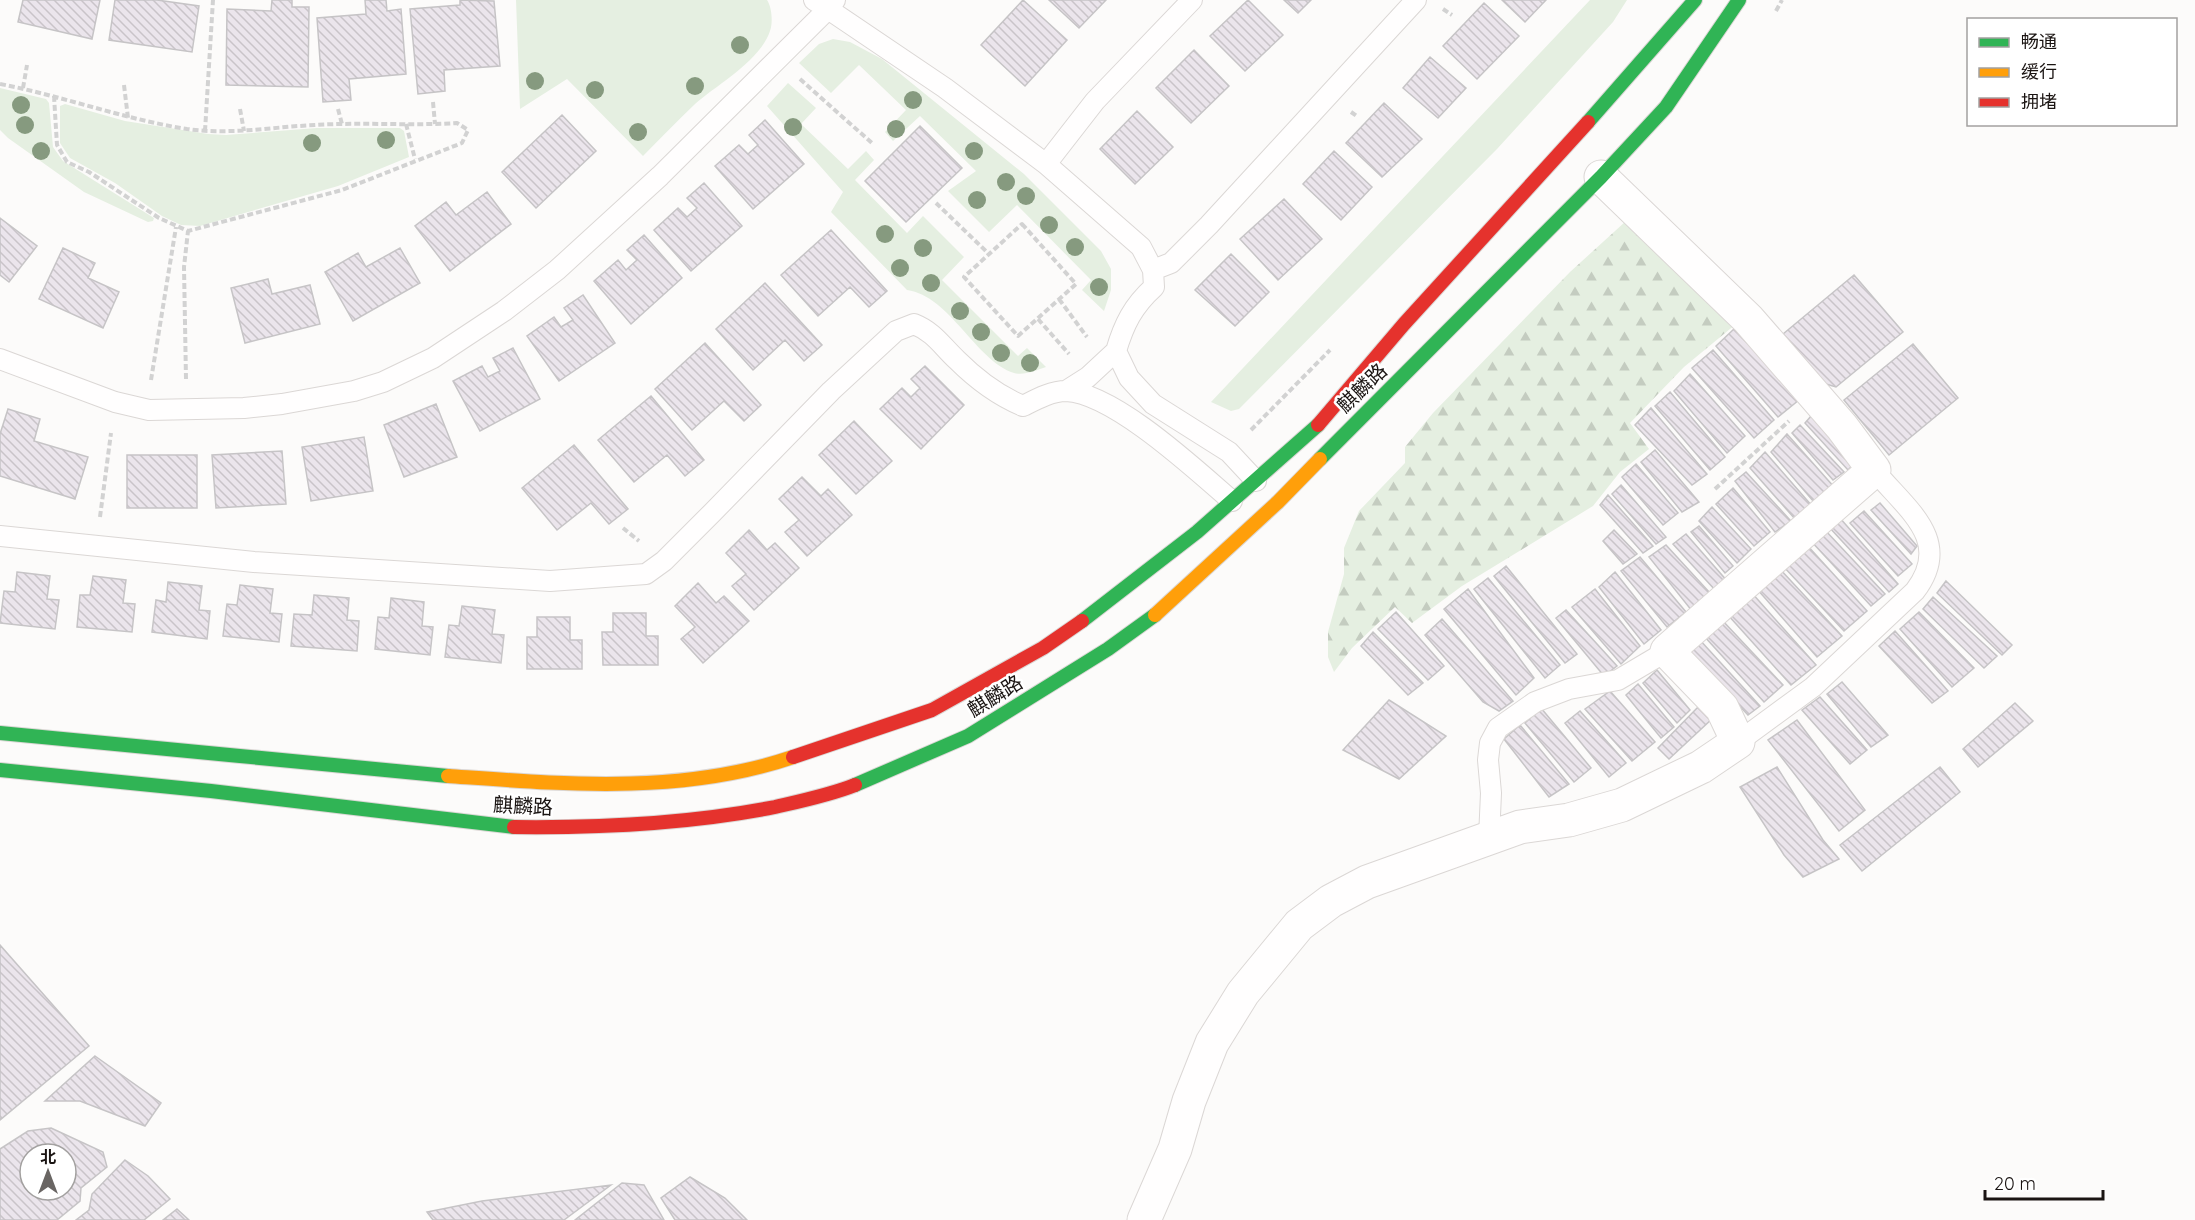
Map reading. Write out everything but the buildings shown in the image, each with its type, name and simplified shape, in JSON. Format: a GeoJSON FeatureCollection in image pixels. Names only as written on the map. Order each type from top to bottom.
{"type":"FeatureCollection","features":[{"type":"Feature","properties":{"kind":"main road","name":"麒麟路"},"geometry":{"type":"LineString","coordinates":[[0,732],[513,783],[585,786],[653,784],[731,772],[826,747],[932,710],[1043,648],[1085,619],[1232,501],[1312,432],[1404,324],[1635,71],[1695,0]]}},
{"type":"Feature","properties":{"kind":"main road","name":"麒麟路"},"geometry":{"type":"LineString","coordinates":[[0,770],[211,791],[383,814],[519,827],[586,828],[728,816],[850,787],[968,736],[1108,650],[1150,619],[1278,502],[1601,177],[1666,107],[1738,0]]}},
{"type":"Feature","properties":{"kind":"street"},"geometry":{"type":"LineString","coordinates":[[1144,1220],[1175,1149],[1189,1101],[1212,1043],[1243,993],[1276,950],[1299,925],[1331,901],[1367,882],[1520,827],[1569,819],[1622,805],[1701,767],[1738,742],[1722,708],[1667,651],[1874,470],[1819,400],[1748,319],[1601,177]]}},
{"type":"Feature","properties":{"kind":"lane"},"geometry":{"type":"LineString","coordinates":[[1046,164],[1095,101],[1192,0]]}},
{"type":"Feature","properties":{"kind":"lane"},"geometry":{"type":"LineString","coordinates":[[1153,270],[1171,263],[1209,225],[1416,0]]}},
{"type":"Feature","properties":{"kind":"lane"},"geometry":{"type":"LineString","coordinates":[[0,359],[115,402],[149,410],[282,404],[354,391],[383,382],[433,358],[532,291],[557,270],[660,176],[713,120],[775,62],[826,3],[1046,164],[1140,247],[1153,270],[1154,287],[1137,302],[1110,356],[1088,377],[1065,391],[1042,397],[1023,406],[1004,398],[958,361],[930,330],[914,324],[896,331],[824,397],[672,553],[646,574],[550,581],[254,562],[0,536]]}},
{"type":"Feature","properties":{"kind":"lane"},"geometry":{"type":"LineString","coordinates":[[1110,356],[1153,404],[1229,452],[1256,481]]}},
{"type":"Feature","properties":{"kind":"lane"},"geometry":{"type":"LineString","coordinates":[[1065,391],[1098,400],[1133,420],[1232,501]]}},
{"type":"Feature","properties":{"kind":"lane"},"geometry":{"type":"LineString","coordinates":[[1738,742],[1813,687],[1915,591],[1928,574],[1931,545],[1914,517],[1874,470]]}},
{"type":"Feature","properties":{"kind":"lane"},"geometry":{"type":"LineString","coordinates":[[1489,838],[1491,793],[1488,760],[1490,743],[1498,728],[1535,702],[1569,689],[1618,680],[1667,651]]}},
{"type":"Feature","properties":{"kind":"path"},"geometry":{"type":"LineString","coordinates":[[205,131],[213,0]]}},
{"type":"Feature","properties":{"kind":"path"},"geometry":{"type":"LineString","coordinates":[[1774,15],[1782,0]]}},
{"type":"Feature","properties":{"kind":"path"},"geometry":{"type":"LineString","coordinates":[[775,62],[791,71],[873,144]]}},
{"type":"Feature","properties":{"kind":"path"},"geometry":{"type":"LineString","coordinates":[[23,88],[27,65]]}},
{"type":"Feature","properties":{"kind":"path"},"geometry":{"type":"LineString","coordinates":[[0,84],[54,96],[128,118],[205,131],[244,131],[342,124],[457,123],[468,130],[462,143],[415,159],[342,190],[188,231],[176,227],[68,162],[57,145],[54,96]]}},
{"type":"Feature","properties":{"kind":"path"},"geometry":{"type":"LineString","coordinates":[[124,85],[128,118]]}},
{"type":"Feature","properties":{"kind":"path"},"geometry":{"type":"LineString","coordinates":[[433,102],[435,124]]}},
{"type":"Feature","properties":{"kind":"path"},"geometry":{"type":"LineString","coordinates":[[240,109],[244,131]]}},
{"type":"Feature","properties":{"kind":"path"},"geometry":{"type":"LineString","coordinates":[[338,109],[342,124]]}},
{"type":"Feature","properties":{"kind":"path"},"geometry":{"type":"LineString","coordinates":[[406,124],[415,159]]}},
{"type":"Feature","properties":{"kind":"path"},"geometry":{"type":"LineString","coordinates":[[936,204],[989,255]]}},
{"type":"Feature","properties":{"kind":"path"},"geometry":{"type":"LineString","coordinates":[[1022,224],[1076,284],[1059,299],[1018,336],[964,277],[1022,224]]}},
{"type":"Feature","properties":{"kind":"path"},"geometry":{"type":"LineString","coordinates":[[149,410],[150,390],[176,227]]}},
{"type":"Feature","properties":{"kind":"path"},"geometry":{"type":"LineString","coordinates":[[187,410],[184,267],[188,231]]}},
{"type":"Feature","properties":{"kind":"path"},"geometry":{"type":"LineString","coordinates":[[1059,299],[1110,356]]}},
{"type":"Feature","properties":{"kind":"path"},"geometry":{"type":"LineString","coordinates":[[1038,319],[1088,377]]}},
{"type":"Feature","properties":{"kind":"path"},"geometry":{"type":"LineString","coordinates":[[1229,452],[1336,343]]}},
{"type":"Feature","properties":{"kind":"path"},"geometry":{"type":"LineString","coordinates":[[1714,489],[1784,425],[1819,400]]}},
{"type":"Feature","properties":{"kind":"path"},"geometry":{"type":"LineString","coordinates":[[96,546],[115,402]]}},
{"type":"Feature","properties":{"kind":"green space"},"geometry":{"type":"Polygon","coordinates":[[[516,0],[767,0],[772,24],[765,42],[748,62],[695,104],[643,156],[567,79],[520,109],[516,0]]]}},
{"type":"Feature","properties":{"kind":"green space"},"geometry":{"type":"Polygon","coordinates":[[[1590,0],[1627,0],[1613,22],[1497,149],[1239,409],[1231,411],[1211,402],[1590,0]]]}},
{"type":"Feature","properties":{"kind":"green space"},"geometry":{"type":"Polygon","coordinates":[[[833,39],[850,42],[882,59],[1024,174],[1101,251],[1111,269],[1111,290],[1104,311],[1082,290],[1091,280],[1017,205],[989,232],[948,191],[976,171],[920,116],[893,141],[885,132],[906,110],[859,65],[831,93],[799,63],[819,44],[833,39]]]}},
{"type":"Feature","properties":{"kind":"green space"},"geometry":{"type":"Polygon","coordinates":[[[788,83],[816,108],[801,124],[848,169],[866,151],[874,160],[855,180],[907,233],[923,216],[964,257],[942,280],[1018,356],[1027,348],[1046,367],[1018,374],[1000,366],[987,356],[937,304],[922,295],[907,290],[831,212],[843,192],[767,106],[788,83]]]}},
{"type":"Feature","properties":{"kind":"green space"},"geometry":{"type":"Polygon","coordinates":[[[0,88],[46,99],[49,103],[53,147],[63,161],[154,218],[153,221],[148,222],[84,192],[8,138],[0,130],[0,88]]]}},
{"type":"Feature","properties":{"kind":"green space"},"geometry":{"type":"Polygon","coordinates":[[[65,104],[125,121],[208,134],[226,135],[317,128],[400,128],[404,131],[409,157],[338,186],[200,226],[181,225],[162,216],[115,183],[70,158],[60,143],[60,106],[65,104]]]}},
{"type":"Feature","properties":{"kind":"green space"},"geometry":{"type":"Polygon","coordinates":[[[1626,221],[1736,324],[1684,367],[1630,423],[1649,449],[1620,472],[1593,506],[1462,586],[1412,623],[1395,607],[1352,648],[1334,672],[1328,657],[1328,632],[1344,574],[1344,548],[1359,511],[1405,463],[1405,447],[1433,413],[1570,272],[1626,221]]]}},
{"type":"Feature","properties":{"kind":"traffic: fast"},"geometry":{"type":"LineString","coordinates":[[1588,122],[1695,0]]}},
{"type":"Feature","properties":{"kind":"traffic: fast"},"geometry":{"type":"LineString","coordinates":[[1320,459],[1601,177],[1666,107],[1739,0]]}},
{"type":"Feature","properties":{"kind":"traffic: fast"},"geometry":{"type":"LineString","coordinates":[[1082,621],[1197,532],[1318,425]]}},
{"type":"Feature","properties":{"kind":"traffic: fast"},"geometry":{"type":"LineString","coordinates":[[855,785],[968,736],[1108,649],[1155,615]]}},
{"type":"Feature","properties":{"kind":"traffic: fast"},"geometry":{"type":"LineString","coordinates":[[0,733],[448,776]]}},
{"type":"Feature","properties":{"kind":"traffic: fast"},"geometry":{"type":"LineString","coordinates":[[0,770],[211,791],[514,827]]}},
{"type":"Feature","properties":{"kind":"traffic: slow"},"geometry":{"type":"LineString","coordinates":[[1155,615],[1278,502],[1320,459]]}},
{"type":"Feature","properties":{"kind":"traffic: slow"},"geometry":{"type":"LineString","coordinates":[[448,776],[578,784],[665,782],[751,769],[793,757]]}},
{"type":"Feature","properties":{"kind":"traffic: jam"},"geometry":{"type":"LineString","coordinates":[[1318,425],[1404,324],[1588,122]]}},
{"type":"Feature","properties":{"kind":"traffic: jam"},"geometry":{"type":"LineString","coordinates":[[793,757],[932,710],[1043,648],[1082,621]]}},
{"type":"Feature","properties":{"kind":"traffic: jam"},"geometry":{"type":"LineString","coordinates":[[514,827],[612,826],[743,813],[826,795],[855,785]]}}]}
